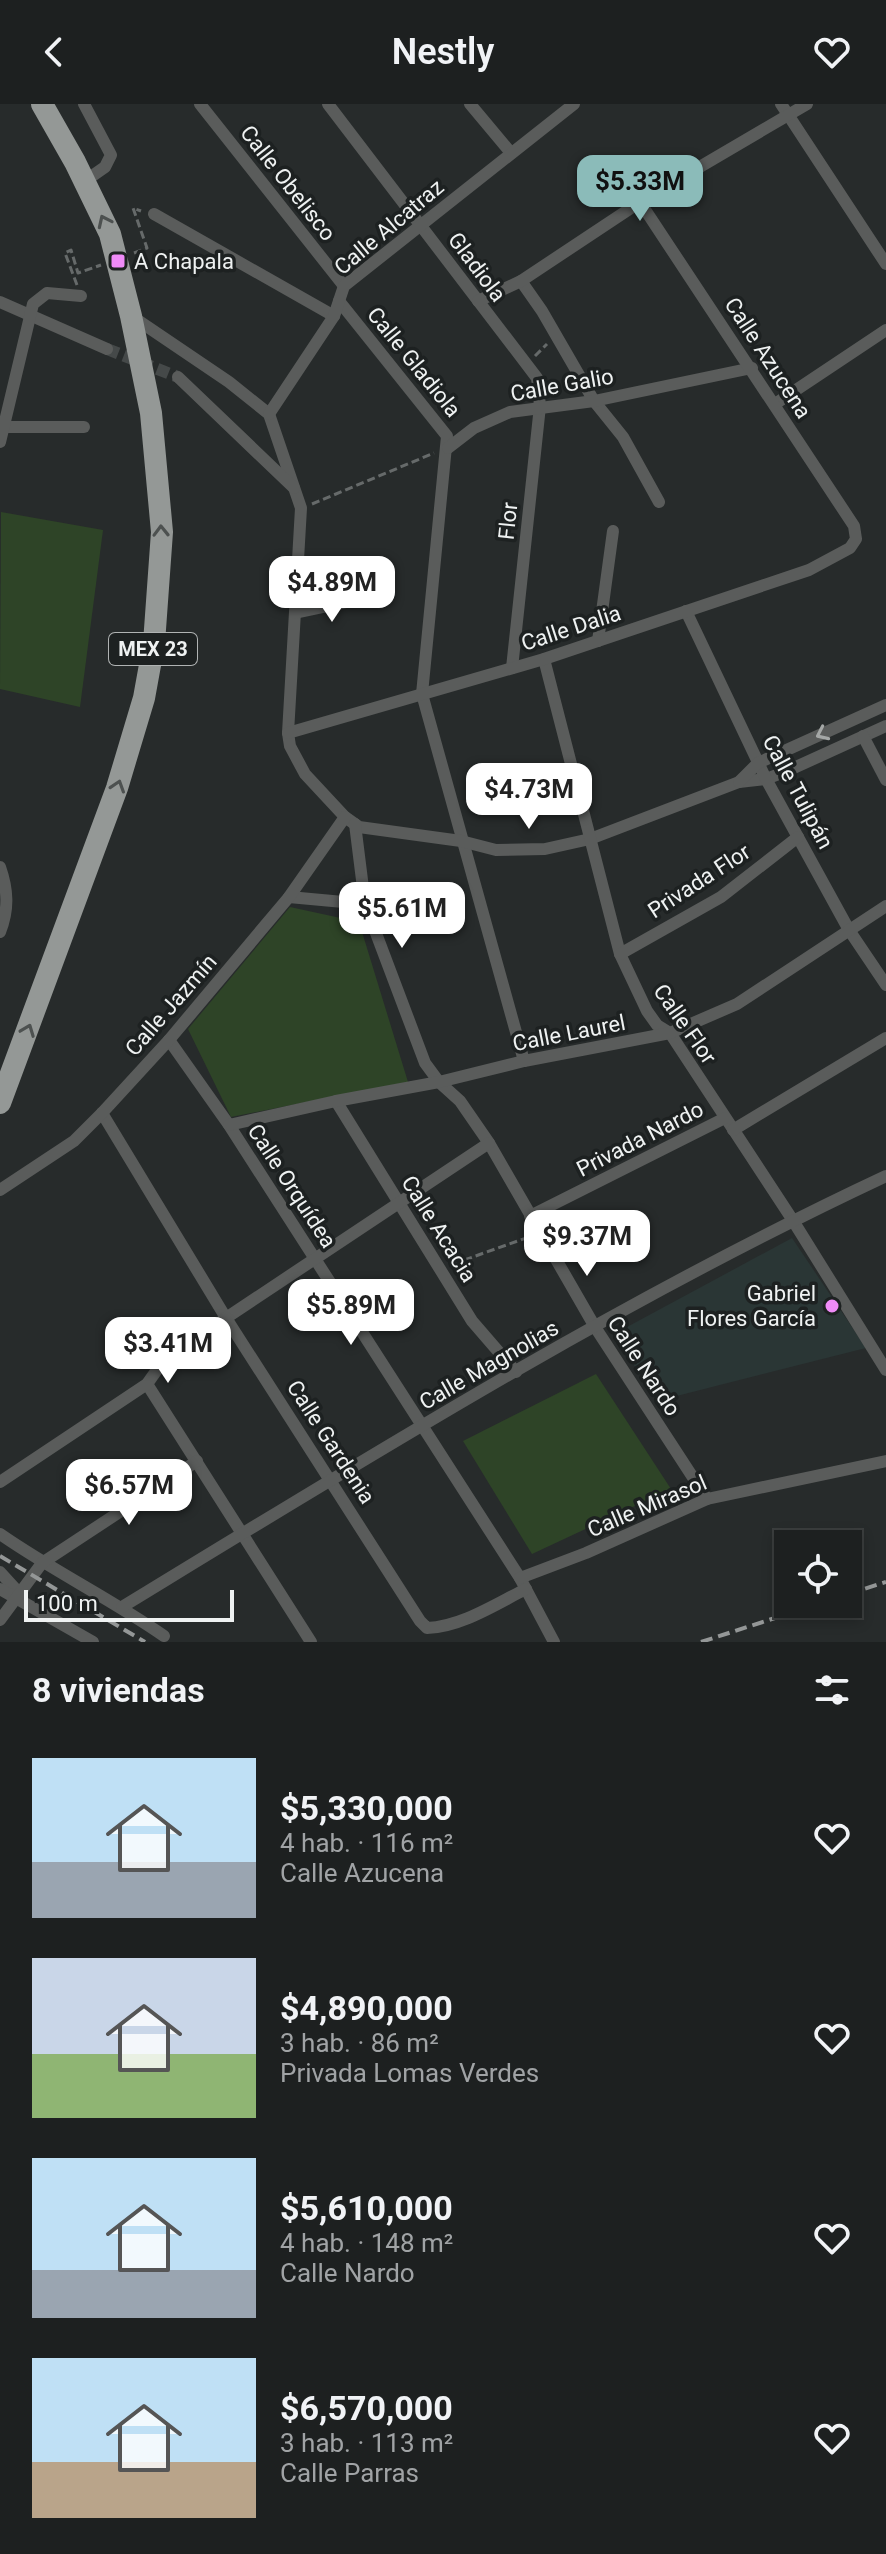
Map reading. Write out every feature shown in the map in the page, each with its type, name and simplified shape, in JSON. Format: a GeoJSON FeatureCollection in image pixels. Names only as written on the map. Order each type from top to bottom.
{"type":"FeatureCollection","features":[{"type":"Feature","properties":{"kind":"highway","name":"MEX 23"},"geometry":{"type":"LineString","coordinates":[[0,1103],[117,788],[144,698],[154,643],[162,532],[151,413],[110,234],[85,181],[42,104]]}},
{"type":"Feature","properties":{"kind":"street"},"geometry":{"type":"LineString","coordinates":[[84,104],[111,155],[105,167],[85,181]]}},
{"type":"Feature","properties":{"kind":"street","name":"Calle Obelisco"},"geometry":{"type":"LineString","coordinates":[[200,104],[344,286]]}},
{"type":"Feature","properties":{"kind":"street","name":"Gladiola"},"geometry":{"type":"LineString","coordinates":[[328,104],[537,378]]}},
{"type":"Feature","properties":{"kind":"street"},"geometry":{"type":"LineString","coordinates":[[470,104],[511,153]]}},
{"type":"Feature","properties":{"kind":"street","name":"Calle Alcatraz"},"geometry":{"type":"LineString","coordinates":[[269,414],[334,316],[344,286],[574,104]]}},
{"type":"Feature","properties":{"kind":"street"},"geometry":{"type":"LineString","coordinates":[[781,104],[886,264]]}},
{"type":"Feature","properties":{"kind":"street"},"geometry":{"type":"LineString","coordinates":[[478,301],[521,281],[640,202],[807,104]]}},
{"type":"Feature","properties":{"kind":"street","name":"Calle Azucena"},"geometry":{"type":"LineString","coordinates":[[640,202],[854,526],[856,539]]}},
{"type":"Feature","properties":{"kind":"street"},"geometry":{"type":"LineString","coordinates":[[154,214],[334,316]]}},
{"type":"Feature","properties":{"kind":"street"},"geometry":{"type":"LineString","coordinates":[[521,281],[594,401],[623,437],[659,502]]}},
{"type":"Feature","properties":{"kind":"street"},"geometry":{"type":"LineString","coordinates":[[81,296],[47,293],[33,304],[1,433],[84,427]]}},
{"type":"Feature","properties":{"kind":"street","name":"Calle Gladiola"},"geometry":{"type":"LineString","coordinates":[[339,301],[447,436],[422,694],[524,1061]]}},
{"type":"Feature","properties":{"kind":"street"},"geometry":{"type":"LineString","coordinates":[[0,302],[107,349]]}},
{"type":"Feature","properties":{"kind":"street"},"geometry":{"type":"LineString","coordinates":[[131,316],[229,382],[269,414],[301,508],[288,733],[290,746],[295,761],[317,789],[350,821],[375,830],[461,841],[496,850],[545,849],[590,839],[739,782],[766,779],[886,726]]}},
{"type":"Feature","properties":{"kind":"street"},"geometry":{"type":"LineString","coordinates":[[775,404],[886,330]]}},
{"type":"Feature","properties":{"kind":"street","name":"Calle Galio"},"geometry":{"type":"LineString","coordinates":[[448,448],[474,428],[510,412],[594,401],[752,368]]}},
{"type":"Feature","properties":{"kind":"street"},"geometry":{"type":"LineString","coordinates":[[178,377],[296,490]]}},
{"type":"Feature","properties":{"kind":"street","name":"Flor"},"geometry":{"type":"LineString","coordinates":[[512,668],[540,406],[537,378]]}},
{"type":"Feature","properties":{"kind":"street"},"geometry":{"type":"LineString","coordinates":[[598,641],[613,531]]}},
{"type":"Feature","properties":{"kind":"street","name":"Calle Dalia"},"geometry":{"type":"LineString","coordinates":[[288,733],[544,659],[809,570],[850,548],[856,539]]}},
{"type":"Feature","properties":{"kind":"street"},"geometry":{"type":"LineString","coordinates":[[295,613],[361,599]]}},
{"type":"Feature","properties":{"kind":"street","name":"Calle Tulipán"},"geometry":{"type":"LineString","coordinates":[[686,611],[766,779],[849,930],[886,985]]}},
{"type":"Feature","properties":{"kind":"street","name":"Calle Flor"},"geometry":{"type":"LineString","coordinates":[[544,659],[620,954],[647,1011],[657,1025],[670,1033],[886,1370]]}},
{"type":"Feature","properties":{"kind":"street"},"geometry":{"type":"LineString","coordinates":[[739,782],[758,763],[886,705]]}},
{"type":"Feature","properties":{"kind":"street"},"geometry":{"type":"LineString","coordinates":[[863,736],[886,780]]}},
{"type":"Feature","properties":{"kind":"street","name":"Calle Jazmín"},"geometry":{"type":"LineString","coordinates":[[0,1190],[74,1141],[102,1113],[169,1040],[350,821]]}},
{"type":"Feature","properties":{"kind":"street","name":"Calle Nardo"},"geometry":{"type":"LineString","coordinates":[[350,821],[365,904],[425,1063],[439,1082],[460,1101],[489,1143],[595,1327],[707,1499]]}},
{"type":"Feature","properties":{"kind":"street","name":"Privada Flor"},"geometry":{"type":"LineString","coordinates":[[620,954],[721,897],[798,837]]}},
{"type":"Feature","properties":{"kind":"street"},"geometry":{"type":"LineString","coordinates":[[0,867],[7,888],[6,918],[0,932]]}},
{"type":"Feature","properties":{"kind":"street"},"geometry":{"type":"LineString","coordinates":[[289,897],[365,904]]}},
{"type":"Feature","properties":{"kind":"street","name":"Calle Laurel"},"geometry":{"type":"LineString","coordinates":[[229,1125],[439,1082],[524,1061],[670,1033],[737,1004],[886,906]]}},
{"type":"Feature","properties":{"kind":"street"},"geometry":{"type":"LineString","coordinates":[[733,1130],[886,1038]]}},
{"type":"Feature","properties":{"kind":"street","name":"Calle Orquídea"},"geometry":{"type":"LineString","coordinates":[[169,1040],[229,1125],[523,1583],[554,1642]]}},
{"type":"Feature","properties":{"kind":"street","name":"Calle Acacia"},"geometry":{"type":"LineString","coordinates":[[336,1101],[472,1321],[516,1372]]}},
{"type":"Feature","properties":{"kind":"street","name":"Calle Gardenia"},"geometry":{"type":"LineString","coordinates":[[102,1113],[226,1318],[427,1628]]}},
{"type":"Feature","properties":{"kind":"street","name":"Privada Nardo"},"geometry":{"type":"LineString","coordinates":[[530,1216],[725,1118]]}},
{"type":"Feature","properties":{"kind":"street"},"geometry":{"type":"LineString","coordinates":[[0,1482],[147,1384],[159,1367],[226,1318],[489,1143]]}},
{"type":"Feature","properties":{"kind":"street","name":"Calle Magnolias"},"geometry":{"type":"LineString","coordinates":[[122,1607],[331,1479],[595,1327],[792,1219],[886,1176]]}},
{"type":"Feature","properties":{"kind":"street"},"geometry":{"type":"LineString","coordinates":[[147,1384],[311,1642]]}},
{"type":"Feature","properties":{"kind":"street"},"geometry":{"type":"LineString","coordinates":[[0,1620],[42,1563],[197,1461]]}},
{"type":"Feature","properties":{"kind":"street","name":"Calle Mirasol"},"geometry":{"type":"LineString","coordinates":[[427,1628],[465,1619],[523,1583],[707,1499],[886,1461]]}},
{"type":"Feature","properties":{"kind":"street"},"geometry":{"type":"LineString","coordinates":[[0,1534],[42,1563],[122,1607],[164,1636]]}},
{"type":"Feature","properties":{"kind":"street"},"geometry":{"type":"LineString","coordinates":[[0,1572],[18,1597]]}},
{"type":"Feature","properties":{"kind":"street"},"geometry":{"type":"LineString","coordinates":[[0,1589],[93,1642]]}},
{"type":"Feature","properties":{"kind":"path"},"geometry":{"type":"LineString","coordinates":[[147,248],[133,208],[154,214]]}},
{"type":"Feature","properties":{"kind":"path"},"geometry":{"type":"LineString","coordinates":[[78,273],[71,250],[65,253],[81,296]]}},
{"type":"Feature","properties":{"kind":"path"},"geometry":{"type":"LineString","coordinates":[[528,365],[556,336]]}},
{"type":"Feature","properties":{"kind":"path"},"geometry":{"type":"LineString","coordinates":[[301,508],[448,448]]}},
{"type":"Feature","properties":{"kind":"path"},"geometry":{"type":"LineString","coordinates":[[441,1268],[540,1234]]}},
{"type":"Feature","properties":{"kind":"shaded area"},"geometry":{"type":"Polygon","coordinates":[[[792,1238],[866,1348],[657,1401],[614,1334],[792,1238]]]}},
{"type":"Feature","properties":{"kind":"green space"},"geometry":{"type":"Polygon","coordinates":[[[1,512],[103,530],[80,707],[0,689],[1,512]]]}},
{"type":"Feature","properties":{"kind":"green space"},"geometry":{"type":"Polygon","coordinates":[[[290,907],[359,922],[408,1082],[231,1117],[188,1029],[290,907]]]}},
{"type":"Feature","properties":{"kind":"green space"},"geometry":{"type":"Polygon","coordinates":[[[596,1374],[671,1489],[532,1554],[463,1441],[596,1374]]]}},
{"type":"Feature","properties":{"kind":"tunnel"},"geometry":{"type":"LineString","coordinates":[[107,349],[178,377]]}},
{"type":"Feature","properties":{"kind":"railway"},"geometry":{"type":"LineString","coordinates":[[0,1556],[145,1642]]}},
{"type":"Feature","properties":{"kind":"railway"},"geometry":{"type":"LineString","coordinates":[[862,1590],[886,1582]]}},
{"type":"Feature","properties":{"kind":"railway"},"geometry":{"type":"LineString","coordinates":[[701,1642],[775,1618]]}},
{"type":"Feature","properties":{"kind":"place","name":"A Chapala"},"geometry":{"type":"Point","coordinates":[118,261]}},
{"type":"Feature","properties":{"kind":"place","name":"Gabriel Flores García"},"geometry":{"type":"Point","coordinates":[832,1306]}}]}
